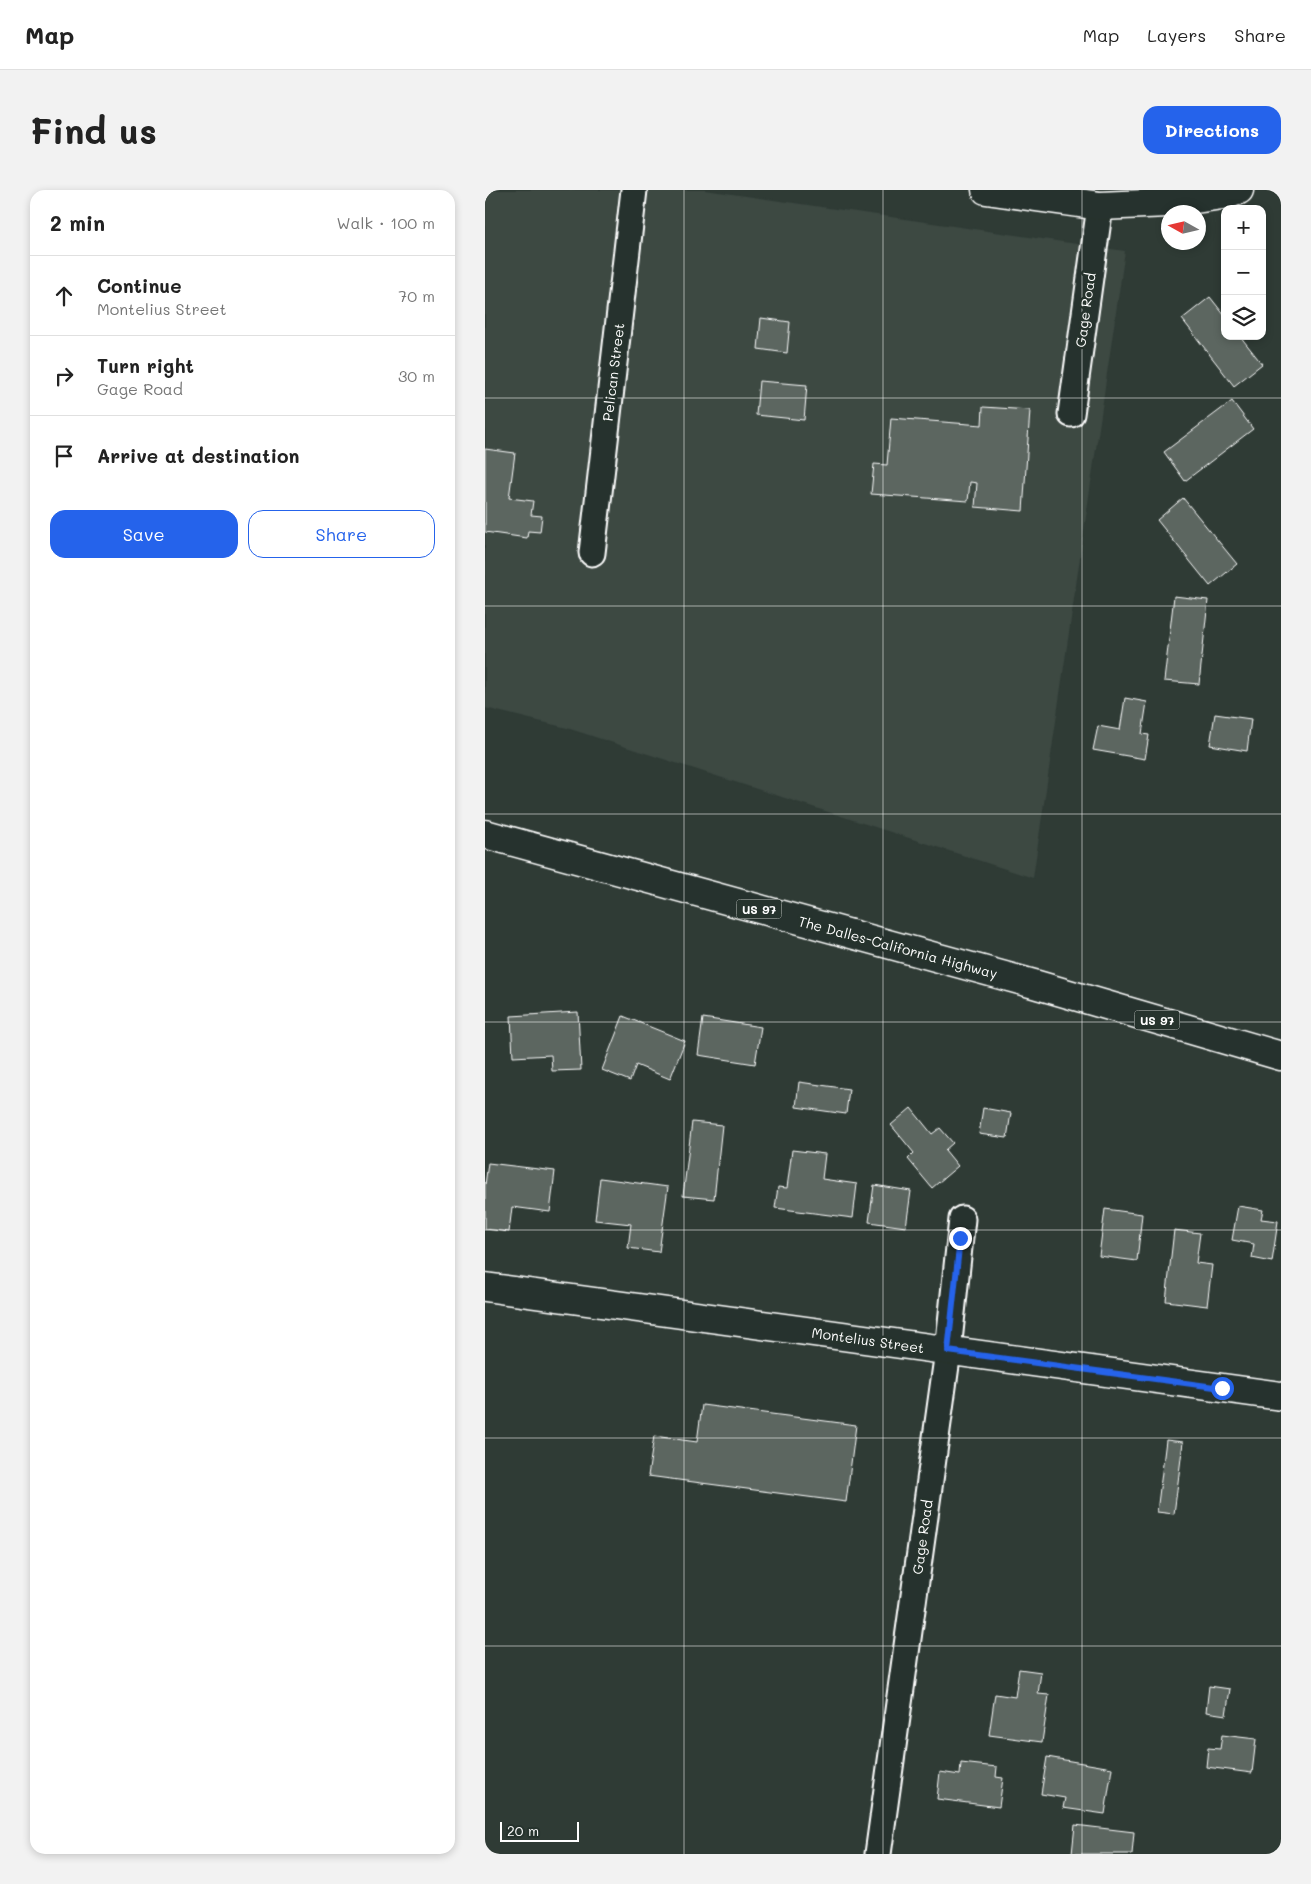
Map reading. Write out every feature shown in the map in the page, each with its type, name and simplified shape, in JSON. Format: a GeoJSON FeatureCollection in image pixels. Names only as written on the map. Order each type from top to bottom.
{"type":"FeatureCollection","features":[{"type":"Feature","properties":{"kind":"main road"},"geometry":{"type":"LineString","coordinates":[[986,190],[1100,206],[1168,203],[1229,194],[1239,190]]}},
{"type":"Feature","properties":{"kind":"main road","name":"The Dalles-California Highway"},"geometry":{"type":"LineString","coordinates":[[485,834],[1034,984],[1281,1056]]}},
{"type":"Feature","properties":{"kind":"main road","name":"Montelius Street"},"geometry":{"type":"LineString","coordinates":[[485,1287],[1281,1396]]}},
{"type":"Feature","properties":{"kind":"street","name":"Pelican Street"},"geometry":{"type":"LineString","coordinates":[[592,553],[634,190]]}},
{"type":"Feature","properties":{"kind":"street","name":"Gage Road"},"geometry":{"type":"LineString","coordinates":[[1071,414],[1100,206]]}},
{"type":"Feature","properties":{"kind":"street","name":"Gage Road"},"geometry":{"type":"LineString","coordinates":[[878,1854],[948,1351],[962,1219]]}},
{"type":"Feature","properties":{"kind":"shaded area"},"geometry":{"type":"Polygon","coordinates":[[[485,190],[705,190],[1125,251],[1033,878],[567,728],[485,708],[485,190]]]}},
{"type":"Feature","properties":{"kind":"building"},"geometry":{"type":"Polygon","coordinates":[[[1210,297],[1221,311],[1221,340],[1243,340],[1262,364],[1234,386],[1182,319],[1210,297]]]}},
{"type":"Feature","properties":{"kind":"building"},"geometry":{"type":"Polygon","coordinates":[[[761,318],[790,322],[787,353],[758,349],[761,318]]]}},
{"type":"Feature","properties":{"kind":"building"},"geometry":{"type":"Polygon","coordinates":[[[759,381],[807,385],[804,420],[756,415],[759,381]]]}},
{"type":"Feature","properties":{"kind":"building"},"geometry":{"type":"Polygon","coordinates":[[[1232,401],[1253,429],[1185,481],[1164,452],[1232,401]]]}},
{"type":"Feature","properties":{"kind":"building"},"geometry":{"type":"Polygon","coordinates":[[[983,407],[1030,410],[1023,511],[975,507],[977,483],[970,482],[968,501],[871,494],[874,464],[887,465],[891,418],[982,425],[983,407]]]}},
{"type":"Feature","properties":{"kind":"building"},"geometry":{"type":"Polygon","coordinates":[[[485,449],[515,453],[509,498],[533,501],[531,515],[542,516],[540,532],[528,531],[527,538],[485,532],[485,449]]]}},
{"type":"Feature","properties":{"kind":"building"},"geometry":{"type":"Polygon","coordinates":[[[1183,498],[1237,564],[1210,586],[1157,520],[1183,498]]]}},
{"type":"Feature","properties":{"kind":"building"},"geometry":{"type":"Polygon","coordinates":[[[1174,596],[1208,600],[1199,684],[1164,681],[1174,596]]]}},
{"type":"Feature","properties":{"kind":"building"},"geometry":{"type":"Polygon","coordinates":[[[1125,698],[1147,702],[1142,734],[1149,735],[1145,759],[1093,750],[1098,726],[1120,730],[1125,698]]]}},
{"type":"Feature","properties":{"kind":"building"},"geometry":{"type":"Polygon","coordinates":[[[1215,714],[1251,719],[1247,751],[1210,745],[1215,714]]]}},
{"type":"Feature","properties":{"kind":"building"},"geometry":{"type":"Polygon","coordinates":[[[578,1012],[581,1070],[552,1071],[551,1055],[513,1057],[511,1016],[578,1012]]]}},
{"type":"Feature","properties":{"kind":"building"},"geometry":{"type":"Polygon","coordinates":[[[623,1016],[685,1041],[670,1079],[636,1065],[630,1081],[602,1070],[623,1016]]]}},
{"type":"Feature","properties":{"kind":"building"},"geometry":{"type":"Polygon","coordinates":[[[703,1018],[761,1027],[755,1064],[698,1055],[703,1018]]]}},
{"type":"Feature","properties":{"kind":"building"},"geometry":{"type":"Polygon","coordinates":[[[799,1082],[849,1089],[846,1114],[796,1107],[799,1082]]]}},
{"type":"Feature","properties":{"kind":"building"},"geometry":{"type":"Polygon","coordinates":[[[911,1108],[932,1134],[940,1128],[953,1143],[945,1150],[958,1166],[932,1188],[908,1159],[914,1153],[891,1125],[911,1108]]]}},
{"type":"Feature","properties":{"kind":"building"},"geometry":{"type":"Polygon","coordinates":[[[983,1108],[1011,1113],[1007,1138],[979,1134],[983,1108]]]}},
{"type":"Feature","properties":{"kind":"building"},"geometry":{"type":"Polygon","coordinates":[[[692,1122],[722,1125],[714,1199],[683,1196],[692,1122]]]}},
{"type":"Feature","properties":{"kind":"building"},"geometry":{"type":"Polygon","coordinates":[[[792,1150],[825,1154],[822,1179],[857,1184],[853,1218],[775,1208],[778,1187],[787,1188],[792,1150]]]}},
{"type":"Feature","properties":{"kind":"building"},"geometry":{"type":"Polygon","coordinates":[[[488,1163],[555,1171],[550,1212],[512,1207],[509,1232],[485,1229],[485,1185],[488,1163]]]}},
{"type":"Feature","properties":{"kind":"building"},"geometry":{"type":"Polygon","coordinates":[[[600,1178],[668,1187],[659,1252],[628,1248],[631,1224],[595,1220],[600,1178]]]}},
{"type":"Feature","properties":{"kind":"building"},"geometry":{"type":"Polygon","coordinates":[[[874,1185],[911,1191],[906,1227],[869,1222],[874,1185]]]}},
{"type":"Feature","properties":{"kind":"building"},"geometry":{"type":"Polygon","coordinates":[[[1238,1206],[1263,1210],[1261,1219],[1278,1221],[1272,1262],[1252,1258],[1254,1244],[1232,1240],[1238,1206]]]}},
{"type":"Feature","properties":{"kind":"building"},"geometry":{"type":"Polygon","coordinates":[[[1105,1209],[1142,1214],[1137,1261],[1099,1256],[1105,1209]]]}},
{"type":"Feature","properties":{"kind":"building"},"geometry":{"type":"Polygon","coordinates":[[[1174,1230],[1200,1233],[1196,1263],[1212,1265],[1207,1306],[1166,1301],[1174,1230]]]}},
{"type":"Feature","properties":{"kind":"building"},"geometry":{"type":"Polygon","coordinates":[[[702,1405],[856,1425],[846,1502],[648,1476],[654,1436],[697,1442],[702,1405]]]}},
{"type":"Feature","properties":{"kind":"building"},"geometry":{"type":"Polygon","coordinates":[[[1166,1440],[1183,1442],[1174,1514],[1157,1512],[1166,1440]]]}},
{"type":"Feature","properties":{"kind":"building"},"geometry":{"type":"Polygon","coordinates":[[[1019,1669],[1041,1672],[1038,1694],[1049,1695],[1042,1742],[989,1735],[995,1694],[1015,1697],[1019,1669]]]}},
{"type":"Feature","properties":{"kind":"building"},"geometry":{"type":"Polygon","coordinates":[[[1209,1686],[1230,1689],[1226,1715],[1206,1712],[1209,1686]]]}},
{"type":"Feature","properties":{"kind":"building"},"geometry":{"type":"Polygon","coordinates":[[[1222,1735],[1256,1739],[1252,1773],[1206,1767],[1208,1748],[1220,1749],[1222,1735]]]}},
{"type":"Feature","properties":{"kind":"building"},"geometry":{"type":"Polygon","coordinates":[[[1047,1757],[1112,1768],[1105,1814],[1063,1808],[1065,1798],[1041,1794],[1047,1757]]]}},
{"type":"Feature","properties":{"kind":"building"},"geometry":{"type":"Polygon","coordinates":[[[961,1763],[997,1767],[996,1777],[1003,1778],[999,1807],[937,1799],[940,1772],[960,1775],[961,1763]]]}},
{"type":"Feature","properties":{"kind":"building"},"geometry":{"type":"Polygon","coordinates":[[[1075,1825],[1134,1832],[1132,1854],[1072,1854],[1075,1825]]]}},
{"type":"Feature","properties":{"kind":"route"},"geometry":{"type":"LineString","coordinates":[[960,1238],[948,1351],[1222,1388]]}}]}
